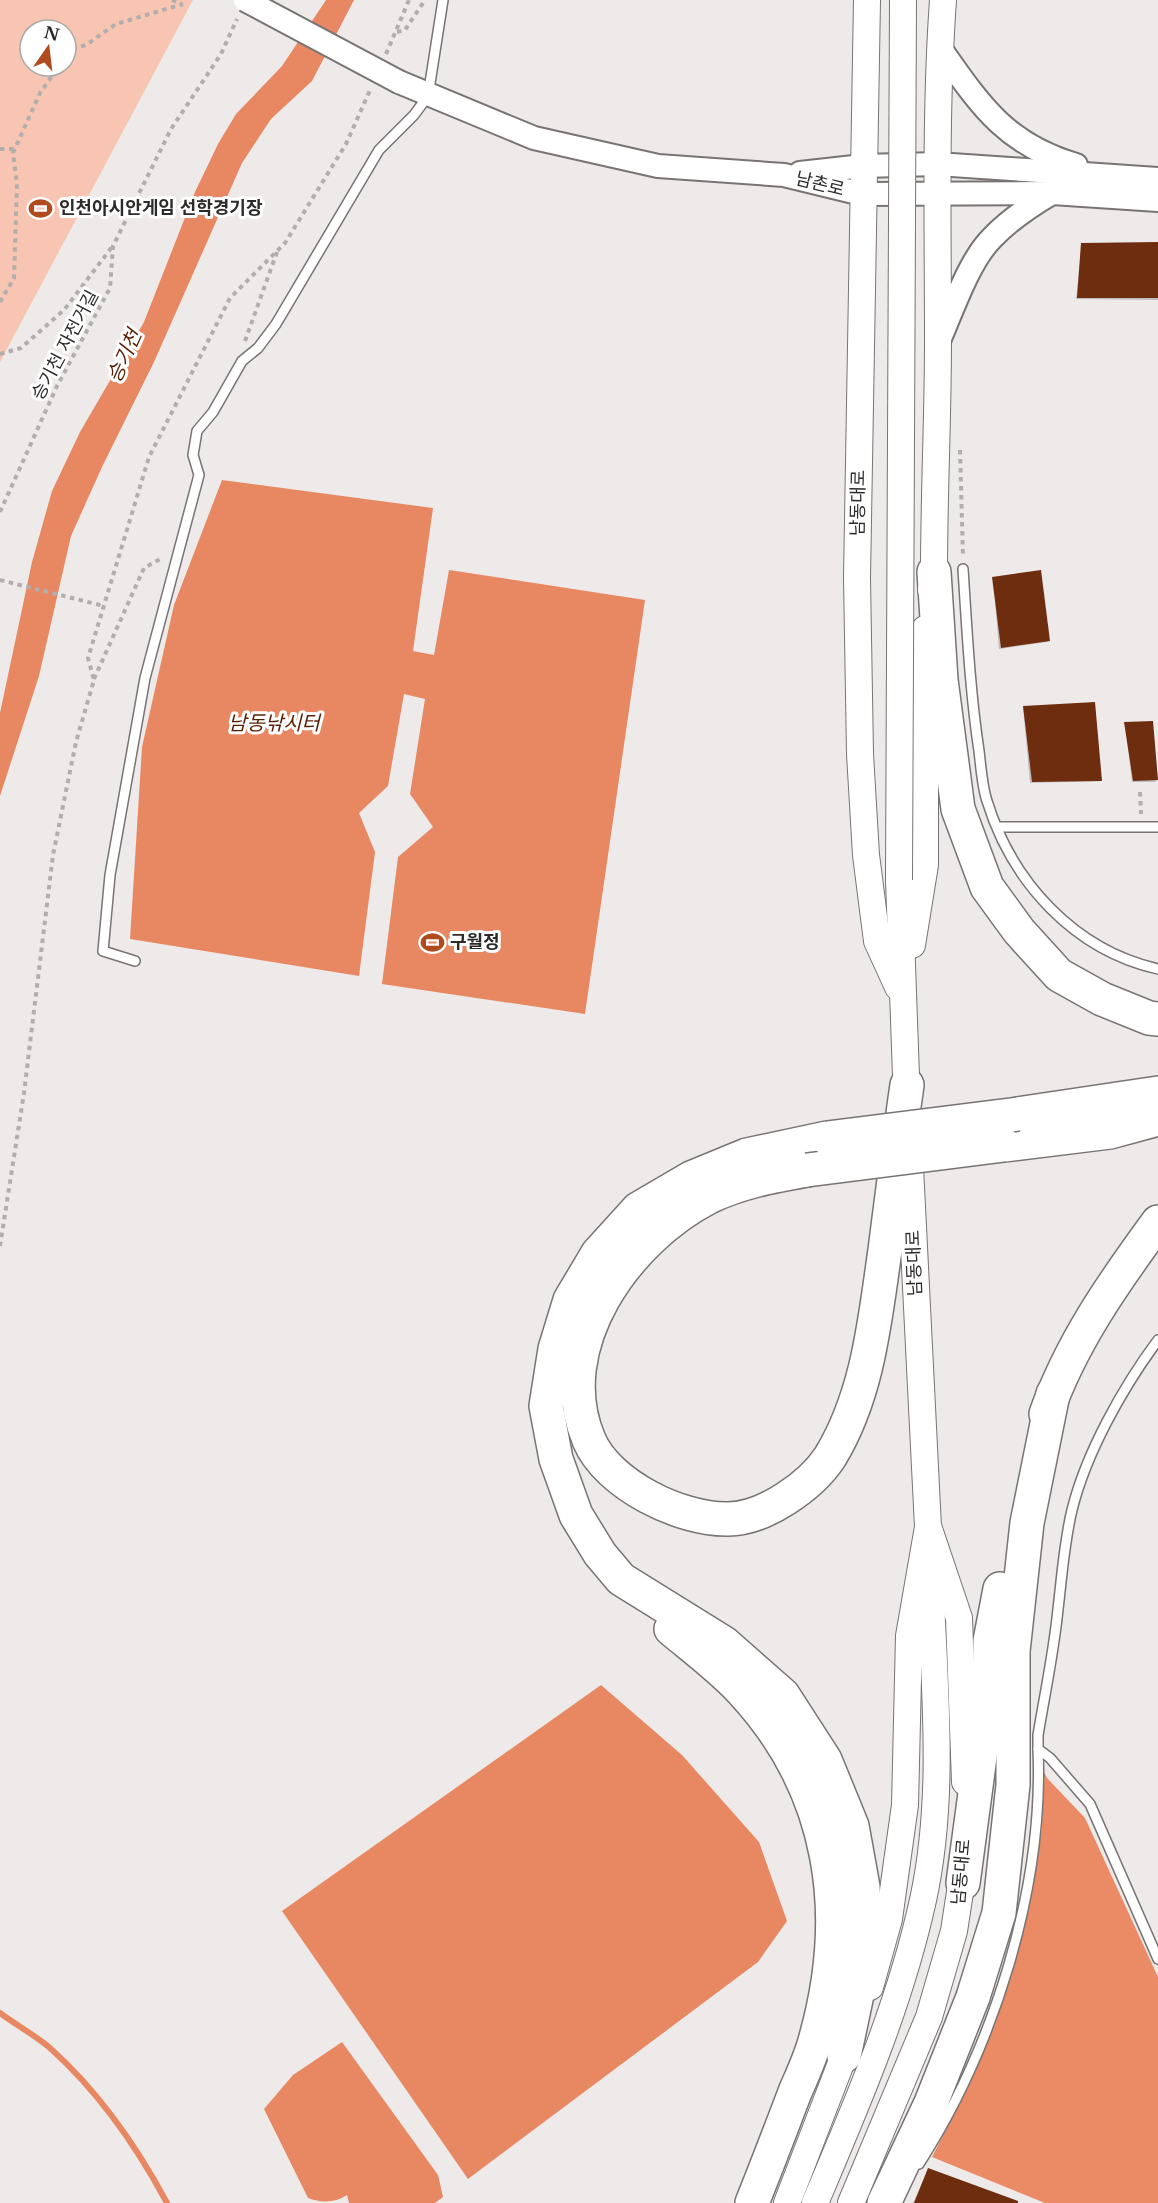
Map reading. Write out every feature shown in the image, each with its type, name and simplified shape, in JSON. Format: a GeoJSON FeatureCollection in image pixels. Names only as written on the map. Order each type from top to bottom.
{"type":"FeatureCollection","features":[{"type":"Feature","properties":{"kind":"highway"},"geometry":{"type":"LineString","coordinates":[[949,571],[941,680],[958,808],[987,887],[1019,932],[1059,975],[1102,999],[1149,1018],[1158,1019]]}},
{"type":"Feature","properties":{"kind":"highway"},"geometry":{"type":"LineString","coordinates":[[907,1085],[873,1338],[851,1414],[829,1457],[805,1487],[768,1509],[729,1520],[688,1512],[649,1500],[615,1474],[590,1443],[579,1406],[579,1370],[591,1322],[612,1282],[641,1247],[673,1219],[710,1197],[760,1178],[807,1170],[1004,1145],[1110,1132],[1158,1119]]}},
{"type":"Feature","properties":{"kind":"highway"},"geometry":{"type":"LineString","coordinates":[[753,2203],[815,2041],[829,1969],[834,1914],[829,1858],[811,1799],[782,1743],[743,1691],[669,1628],[621,1579],[600,1554],[576,1515],[555,1459],[546,1406],[555,1349],[570,1300],[598,1253],[638,1209],[691,1178],[747,1155],[827,1138],[1018,1114],[1158,1093]]}},
{"type":"Feature","properties":{"kind":"highway"},"geometry":{"type":"LineString","coordinates":[[963,1883],[988,1689],[990,1641],[1025,1476],[1053,1394],[1077,1344],[1112,1285],[1158,1222]]}},
{"type":"Feature","properties":{"kind":"highway"},"geometry":{"type":"LineString","coordinates":[[884,2203],[939,2082],[973,1997],[999,1913],[1013,1785],[1013,1651],[1027,1522],[1053,1394]]}},
{"type":"Feature","properties":{"kind":"highway"},"geometry":{"type":"LineString","coordinates":[[621,1579],[724,1643],[775,1687],[783,1695],[825,1760],[852,1826],[863,1887],[865,1927],[862,1971],[844,2056]]}},
{"type":"Feature","properties":{"kind":"main road","name":"남동대로"},"geometry":{"type":"LineString","coordinates":[[867,0],[857,578],[860,754],[866,855],[878,941],[903,999]]}},
{"type":"Feature","properties":{"kind":"main road","name":"남동대로"},"geometry":{"type":"LineString","coordinates":[[787,2203],[870,1989],[889,1919],[905,1805],[909,1636],[928,1527],[916,1326],[899,880],[903,0]]}},
{"type":"Feature","properties":{"kind":"main road","name":"남동대로"},"geometry":{"type":"LineString","coordinates":[[903,999],[925,865],[923,641],[949,571],[938,343],[937,193],[943,0]]}},
{"type":"Feature","properties":{"kind":"main road","name":"남동대로"},"geometry":{"type":"LineString","coordinates":[[851,2203],[929,2017],[954,1931],[963,1883],[964,1731],[958,1618],[928,1527]]}},
{"type":"Feature","properties":{"kind":"main road"},"geometry":{"type":"LineString","coordinates":[[815,2203],[875,2061],[923,1899],[933,1823],[936,1755],[928,1527]]}},
{"type":"Feature","properties":{"kind":"street"},"geometry":{"type":"LineString","coordinates":[[243,5],[428,96],[534,138],[658,166],[784,175]]}},
{"type":"Feature","properties":{"kind":"street"},"geometry":{"type":"LineString","coordinates":[[940,48],[976,99],[1002,128],[1046,156],[1118,177]]}},
{"type":"Feature","properties":{"kind":"street","name":"남촌로"},"geometry":{"type":"LineString","coordinates":[[784,175],[863,166],[938,164],[1158,179]]}},
{"type":"Feature","properties":{"kind":"street","name":"남촌로"},"geometry":{"type":"LineString","coordinates":[[784,175],[862,194],[1052,193],[1158,200]]}},
{"type":"Feature","properties":{"kind":"street"},"geometry":{"type":"LineString","coordinates":[[938,343],[971,271],[990,240],[1023,211],[1052,193]]}},
{"type":"Feature","properties":{"kind":"lane"},"geometry":{"type":"LineString","coordinates":[[135,961],[103,951],[110,875],[145,678],[200,475],[193,455],[197,431],[213,412],[242,361],[258,348],[276,324],[379,150],[414,115],[428,96],[444,0]]}},
{"type":"Feature","properties":{"kind":"lane"},"geometry":{"type":"LineString","coordinates":[[949,571],[986,800],[1025,881],[1058,917],[1090,940],[1120,957],[1158,969]]}},
{"type":"Feature","properties":{"kind":"lane"},"geometry":{"type":"LineString","coordinates":[[998,827],[1158,827]]}},
{"type":"Feature","properties":{"kind":"lane"},"geometry":{"type":"LineString","coordinates":[[916,2169],[951,2109],[994,2008],[1008,1964],[1025,1892],[1036,1826],[1038,1749],[1058,1610],[1062,1556],[1072,1508],[1094,1452],[1117,1405],[1158,1340]]}},
{"type":"Feature","properties":{"kind":"lane"},"geometry":{"type":"LineString","coordinates":[[1038,1749],[1050,1758],[1090,1804],[1158,1959]]}},
{"type":"Feature","properties":{"kind":"path"},"geometry":{"type":"LineString","coordinates":[[78,47],[86,45],[116,24],[183,4],[172,0]]}},
{"type":"Feature","properties":{"kind":"path"},"geometry":{"type":"LineString","coordinates":[[396,32],[405,30],[425,0]]}},
{"type":"Feature","properties":{"kind":"path","name":"승기천 자전거길"},"geometry":{"type":"LineString","coordinates":[[0,512],[57,386],[110,288],[113,246],[171,129],[221,54],[243,5]]}},
{"type":"Feature","properties":{"kind":"path"},"geometry":{"type":"LineString","coordinates":[[0,302],[14,278],[17,184],[15,149],[40,93],[51,78]]}},
{"type":"Feature","properties":{"kind":"path"},"geometry":{"type":"LineString","coordinates":[[0,149],[15,149]]}},
{"type":"Feature","properties":{"kind":"path"},"geometry":{"type":"LineString","coordinates":[[0,354],[21,348],[64,310],[113,246]]}},
{"type":"Feature","properties":{"kind":"path"},"geometry":{"type":"LineString","coordinates":[[242,361],[242,351],[278,251]]}},
{"type":"Feature","properties":{"kind":"path"},"geometry":{"type":"LineString","coordinates":[[94,680],[144,568],[180,548]]}},
{"type":"Feature","properties":{"kind":"path"},"geometry":{"type":"LineString","coordinates":[[0,579],[104,606]]}},
{"type":"Feature","properties":{"kind":"path"},"geometry":{"type":"LineString","coordinates":[[1140,792],[1142,827]]}},
{"type":"Feature","properties":{"kind":"shaded area","name":"인천아시안게임 선학경기장"},"geometry":{"type":"Polygon","coordinates":[[[0,0],[193,0],[0,362],[0,0]]]}},
{"type":"Feature","properties":{"kind":"shaded area"},"geometry":{"type":"Polygon","coordinates":[[[1043,1770],[1047,1778],[1085,1818],[1158,1977],[1158,2203],[1045,2203],[932,2157],[955,2112],[998,2010],[1025,1924],[1042,1828],[1043,1770]]]}},
{"type":"Feature","properties":{"kind":"water"},"geometry":{"type":"Polygon","coordinates":[[[326,0],[354,0],[312,81],[271,119],[242,163],[154,362],[71,536],[39,676],[0,796],[0,713],[32,562],[52,491],[80,432],[144,322],[195,192],[218,144],[236,114],[282,66],[326,0]]]}},
{"type":"Feature","properties":{"kind":"water","name":"남동낚시터"},"geometry":{"type":"Polygon","coordinates":[[[222,480],[433,508],[413,651],[434,655],[449,570],[645,600],[585,1014],[382,984],[398,857],[433,827],[410,794],[425,699],[404,694],[388,786],[359,813],[375,852],[359,976],[130,939],[142,747],[174,605],[222,480]]]}},
{"type":"Feature","properties":{"kind":"water"},"geometry":{"type":"Polygon","coordinates":[[[601,1685],[682,1755],[759,1842],[787,1921],[758,1962],[468,2179],[282,1911],[601,1685]]]}},
{"type":"Feature","properties":{"kind":"water"},"geometry":{"type":"Polygon","coordinates":[[[342,2042],[438,2175],[443,2197],[435,2203],[349,2203],[347,2195],[338,2200],[328,2201],[308,2198],[264,2109],[293,2075],[342,2042]]]}},
{"type":"Feature","properties":{"kind":"building"},"geometry":{"type":"Polygon","coordinates":[[[1158,242],[1158,298],[1077,298],[1081,243],[1158,242]]]}},
{"type":"Feature","properties":{"kind":"building"},"geometry":{"type":"Polygon","coordinates":[[[1041,570],[1050,641],[1001,648],[992,577],[1041,570]]]}},
{"type":"Feature","properties":{"kind":"building"},"geometry":{"type":"Polygon","coordinates":[[[1095,702],[1102,781],[1032,782],[1023,706],[1095,702]]]}},
{"type":"Feature","properties":{"kind":"building"},"geometry":{"type":"Polygon","coordinates":[[[1153,721],[1158,780],[1133,781],[1124,722],[1153,721]]]}},
{"type":"Feature","properties":{"kind":"building"},"geometry":{"type":"Polygon","coordinates":[[[928,2168],[1018,2201],[1018,2203],[914,2203],[928,2168]]]}},
{"type":"Feature","properties":{"kind":"waterway"},"geometry":{"type":"LineString","coordinates":[[0,2013],[50,2048],[85,2083],[143,2160],[167,2203]]}},
{"type":"Feature","properties":{"kind":"place","name":"인천아시안게임 선학경기장"},"geometry":{"type":"Point","coordinates":[41,208]}},
{"type":"Feature","properties":{"kind":"place","name":"구월정"},"geometry":{"type":"Point","coordinates":[432,942]}},
{"type":"Feature","properties":{"kind":"water label","name":"승기천"},"geometry":{"type":"Point","coordinates":[124,356]}}]}
